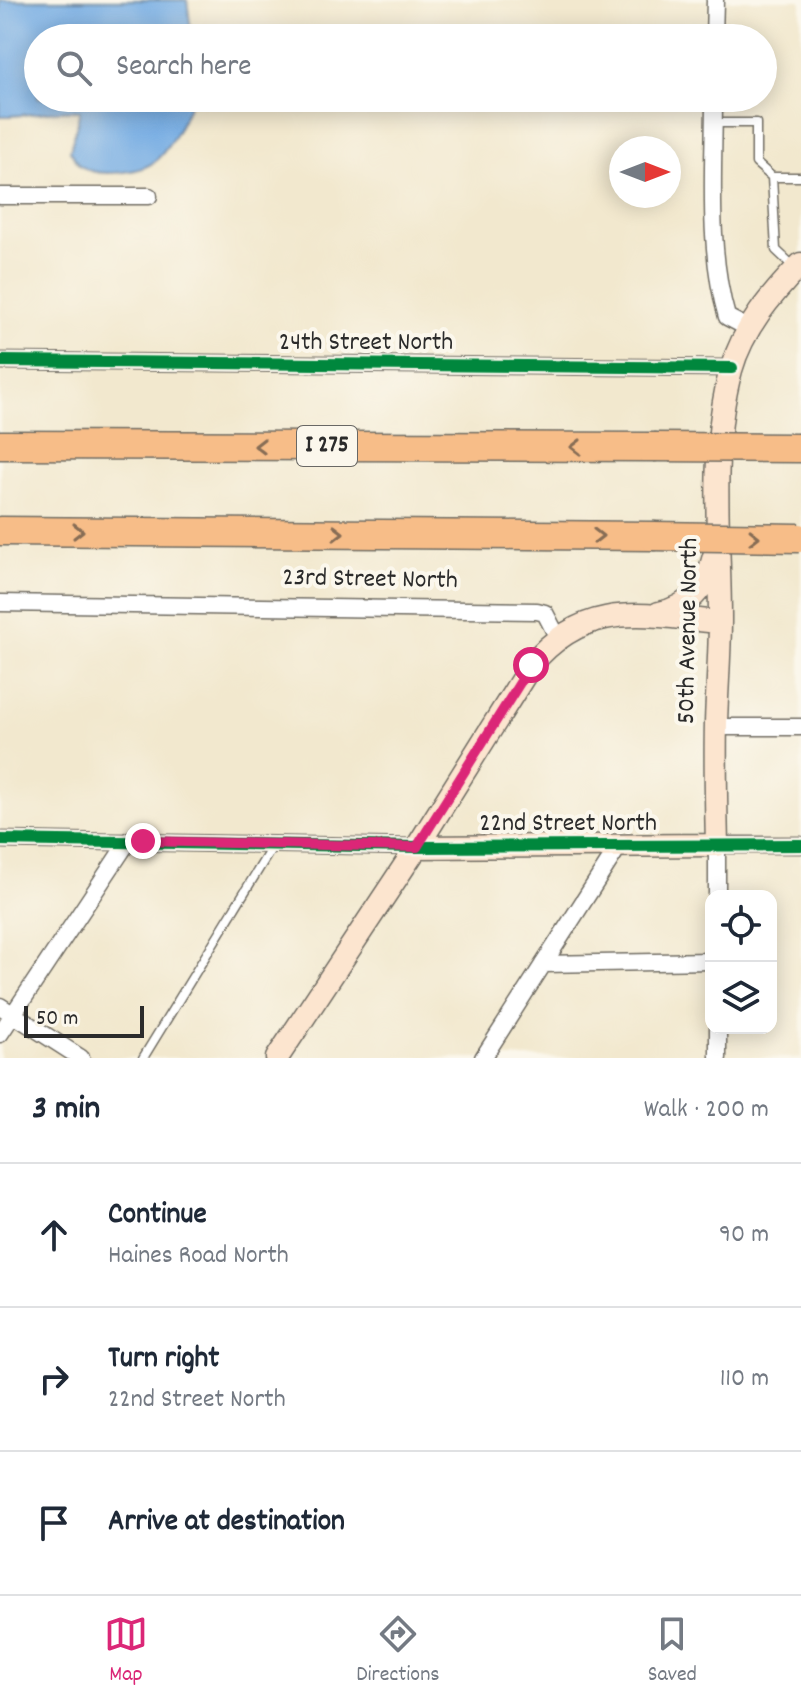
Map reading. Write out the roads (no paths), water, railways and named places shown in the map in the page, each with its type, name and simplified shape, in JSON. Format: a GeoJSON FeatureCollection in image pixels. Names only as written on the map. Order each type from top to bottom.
{"type":"FeatureCollection","features":[{"type":"Feature","properties":{"kind":"highway","name":"I 275"},"geometry":{"type":"LineString","coordinates":[[0,445],[801,448]]}},
{"type":"Feature","properties":{"kind":"highway"},"geometry":{"type":"LineString","coordinates":[[0,531],[800,538]]}},
{"type":"Feature","properties":{"kind":"street"},"geometry":{"type":"LineString","coordinates":[[714,24],[715,0]]}},
{"type":"Feature","properties":{"kind":"street"},"geometry":{"type":"LineString","coordinates":[[714,112],[719,291],[727,317],[748,328]]}},
{"type":"Feature","properties":{"kind":"street"},"geometry":{"type":"LineString","coordinates":[[0,196],[149,196]]}},
{"type":"Feature","properties":{"kind":"street","name":"50th Avenue North"},"geometry":{"type":"LineString","coordinates":[[717,890],[718,483],[723,411],[732,368],[748,328],[799,266]]}},
{"type":"Feature","properties":{"kind":"street","name":"24th Street North"},"geometry":{"type":"LineString","coordinates":[[0,361],[732,368]]}},
{"type":"Feature","properties":{"kind":"street"},"geometry":{"type":"LineString","coordinates":[[647,616],[674,610],[691,600],[712,568],[718,539]]}},
{"type":"Feature","properties":{"kind":"street"},"geometry":{"type":"LineString","coordinates":[[0,603],[0,617]]}},
{"type":"Feature","properties":{"kind":"street","name":"23rd Street North"},"geometry":{"type":"LineString","coordinates":[[0,603],[537,611],[545,613],[558,638]]}},
{"type":"Feature","properties":{"kind":"street"},"geometry":{"type":"LineString","coordinates":[[277,1058],[417,847],[531,665],[558,638],[589,621],[612,616],[720,622]]}},
{"type":"Feature","properties":{"kind":"street"},"geometry":{"type":"LineString","coordinates":[[716,727],[801,727]]}},
{"type":"Feature","properties":{"kind":"street","name":"22nd Street North"},"geometry":{"type":"LineString","coordinates":[[0,840],[417,847],[801,845]]}},
{"type":"Feature","properties":{"kind":"street"},"geometry":{"type":"LineString","coordinates":[[0,1034],[6,1010],[129,840]]}},
{"type":"Feature","properties":{"kind":"street"},"geometry":{"type":"LineString","coordinates":[[483,1058],[619,846]]}},
{"type":"Feature","properties":{"kind":"street"},"geometry":{"type":"LineString","coordinates":[[543,964],[705,961]]}},
{"type":"Feature","properties":{"kind":"street"},"geometry":{"type":"LineString","coordinates":[[6,1010],[81,1058]]}},
{"type":"Feature","properties":{"kind":"street"},"geometry":{"type":"LineString","coordinates":[[718,1034],[718,1058]]}},
{"type":"Feature","properties":{"kind":"lane"},"geometry":{"type":"LineString","coordinates":[[714,123],[756,123],[756,163],[772,177],[801,177]]}},
{"type":"Feature","properties":{"kind":"lane"},"geometry":{"type":"LineString","coordinates":[[772,177],[776,250],[799,266]]}},
{"type":"Feature","properties":{"kind":"lane"},"geometry":{"type":"LineString","coordinates":[[143,1058],[274,844]]}},
{"type":"Feature","properties":{"kind":"water"},"geometry":{"type":"Polygon","coordinates":[[[0,0],[187,0],[190,24],[24,24],[24,112],[50,112],[0,116],[0,0]]]}},
{"type":"Feature","properties":{"kind":"water"},"geometry":{"type":"Polygon","coordinates":[[[80,112],[186,112],[166,149],[154,162],[139,169],[118,173],[88,170],[70,151],[80,112]]]}}]}
